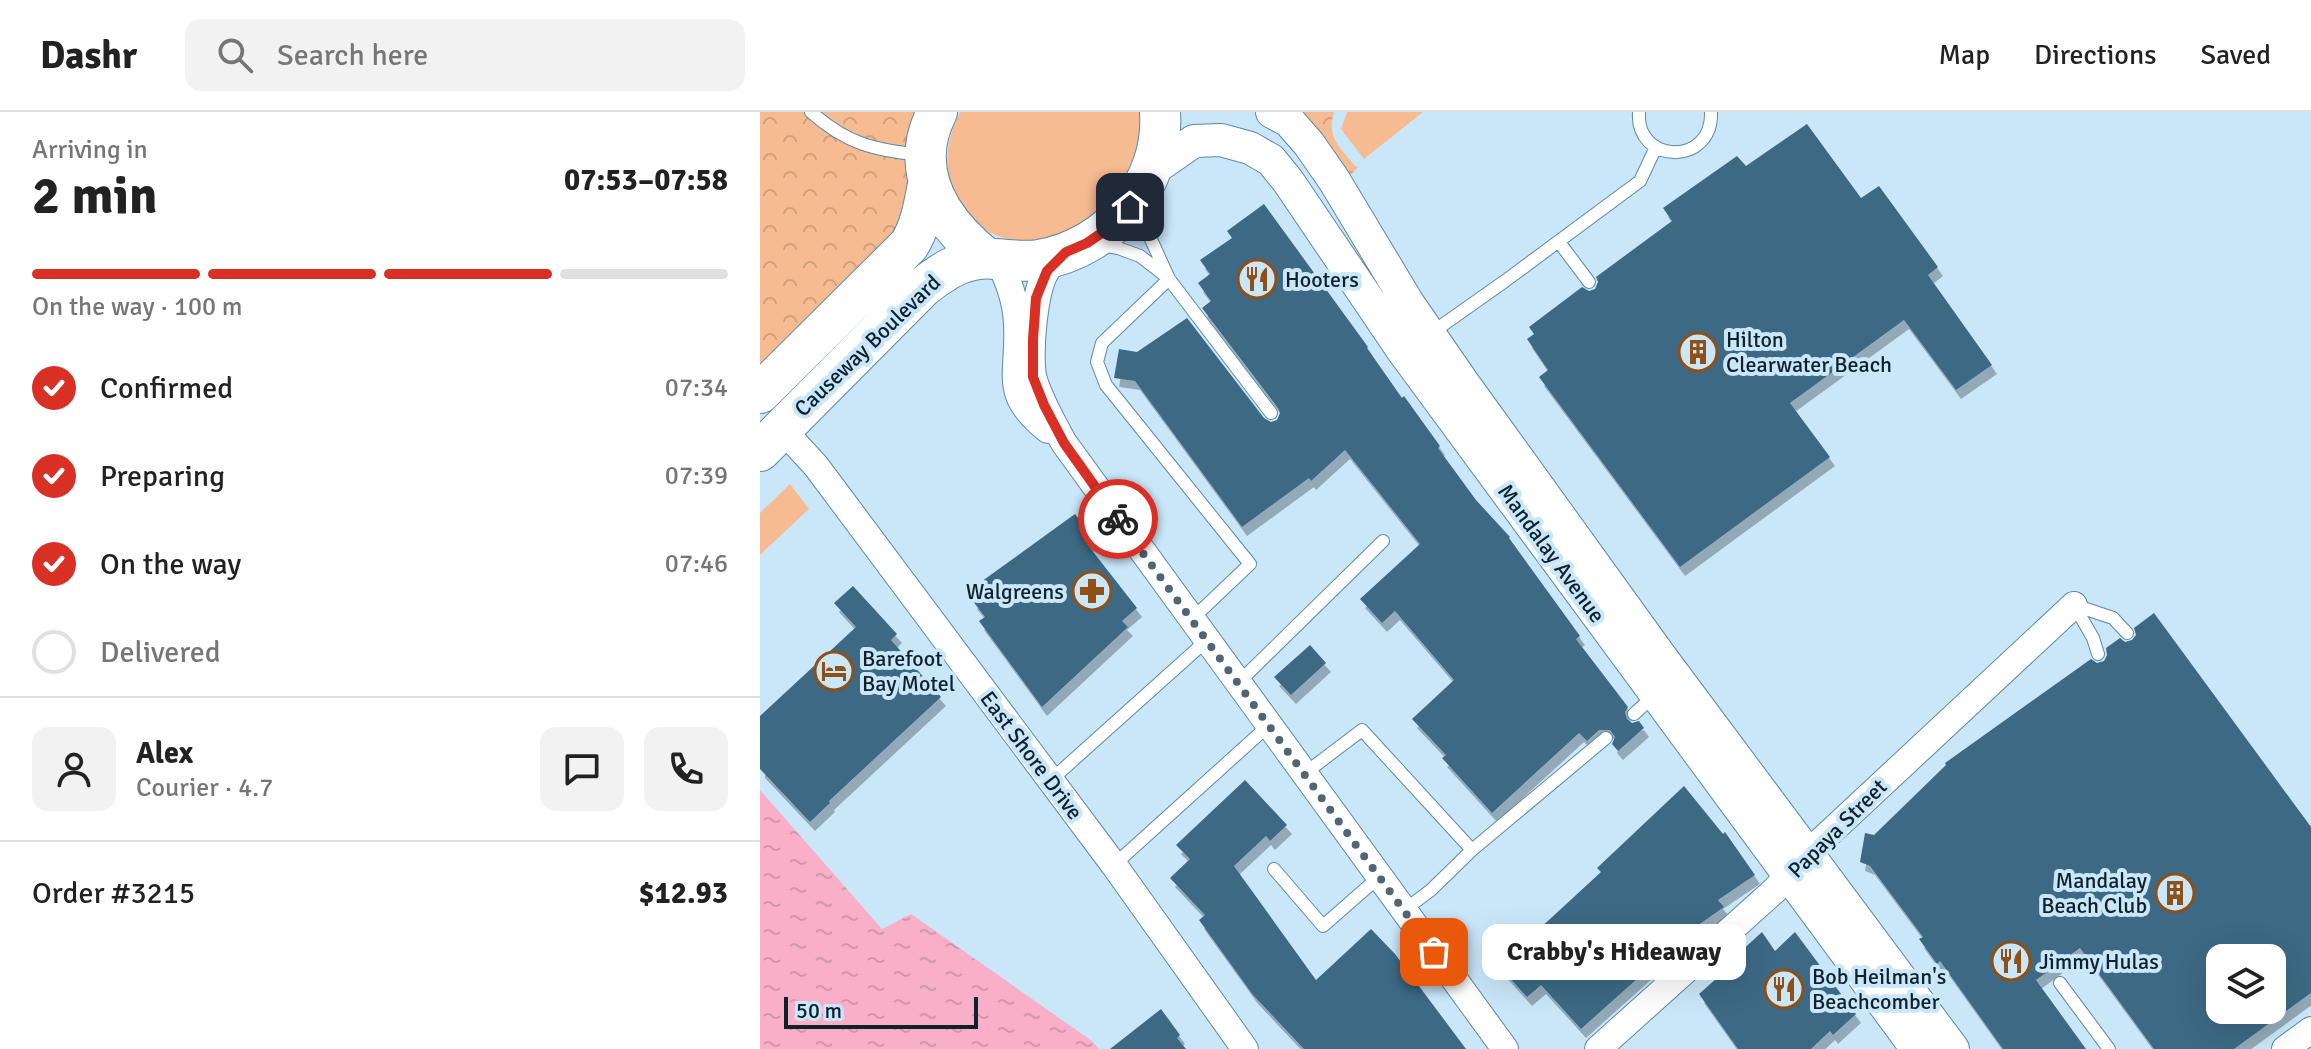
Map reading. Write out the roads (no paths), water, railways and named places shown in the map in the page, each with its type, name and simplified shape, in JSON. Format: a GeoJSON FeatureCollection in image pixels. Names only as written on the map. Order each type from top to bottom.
{"type":"FeatureCollection","features":[{"type":"Feature","properties":{"kind":"main road","name":"Causeway Boulevard"},"geometry":{"type":"LineString","coordinates":[[760,393],[909,245],[921,218],[930,126],[937,112]]}},
{"type":"Feature","properties":{"kind":"main road"},"geometry":{"type":"LineString","coordinates":[[1077,248],[1121,217],[1146,181],[1161,142],[1160,112]]}},
{"type":"Feature","properties":{"kind":"main road"},"geometry":{"type":"LineString","coordinates":[[926,170],[947,220],[964,240],[992,258]]}},
{"type":"Feature","properties":{"kind":"main road","name":"Causeway Boulevard"},"geometry":{"type":"LineString","coordinates":[[771,440],[923,287],[945,270],[964,261],[992,258],[1039,260],[1077,248]]}},
{"type":"Feature","properties":{"kind":"street","name":"Mandalay Avenue"},"geometry":{"type":"LineString","coordinates":[[1272,112],[1289,121],[1334,180],[1416,342]]}},
{"type":"Feature","properties":{"kind":"street","name":"Mandalay Avenue"},"geometry":{"type":"LineString","coordinates":[[1146,181],[1194,141],[1221,140],[1250,148],[1271,160],[1416,342],[1648,684],[1953,1049]]}},
{"type":"Feature","properties":{"kind":"street"},"geometry":{"type":"LineString","coordinates":[[1077,248],[1047,271],[1036,298],[1033,339],[1033,377],[1064,443],[1505,1049]]}},
{"type":"Feature","properties":{"kind":"street"},"geometry":{"type":"LineString","coordinates":[[992,258],[1012,288],[1017,323],[1016,391],[1031,417],[1064,443]]}},
{"type":"Feature","properties":{"kind":"street","name":"East Shore Drive"},"geometry":{"type":"LineString","coordinates":[[771,440],[816,466],[1114,865],[1245,1049]]}},
{"type":"Feature","properties":{"kind":"street","name":"Papaya Street"},"geometry":{"type":"LineString","coordinates":[[1598,1049],[1775,890],[2074,605]]}},
{"type":"Feature","properties":{"kind":"street","name":"Mandalay Avenue"},"geometry":{"type":"LineString","coordinates":[[1799,864],[1917,1049]]}},
{"type":"Feature","properties":{"kind":"street"},"geometry":{"type":"LineString","coordinates":[[2285,1049],[2311,1030]]}},
{"type":"Feature","properties":{"kind":"lane"},"geometry":{"type":"LineString","coordinates":[[811,112],[844,138],[893,152],[926,170]]}},
{"type":"Feature","properties":{"kind":"lane"},"geometry":{"type":"LineString","coordinates":[[1639,112],[1641,129],[1647,139],[1667,152],[1679,153],[1701,143],[1712,121],[1711,112]]}},
{"type":"Feature","properties":{"kind":"lane"},"geometry":{"type":"LineString","coordinates":[[1416,342],[1640,181],[1656,147]]}},
{"type":"Feature","properties":{"kind":"lane"},"geometry":{"type":"LineString","coordinates":[[1146,181],[1150,237],[1169,279],[1271,413]]}},
{"type":"Feature","properties":{"kind":"lane"},"geometry":{"type":"LineString","coordinates":[[1559,242],[1589,282]]}},
{"type":"Feature","properties":{"kind":"lane"},"geometry":{"type":"LineString","coordinates":[[1077,248],[1118,248],[1140,256],[1169,279]]}},
{"type":"Feature","properties":{"kind":"lane"},"geometry":{"type":"LineString","coordinates":[[1051,780],[1199,630],[1250,564],[1106,385],[1097,362],[1102,343],[1169,279]]}},
{"type":"Feature","properties":{"kind":"lane"},"geometry":{"type":"LineString","coordinates":[[1237,684],[1383,541]]}},
{"type":"Feature","properties":{"kind":"lane"},"geometry":{"type":"LineString","coordinates":[[2074,605],[2113,618],[2127,633]]}},
{"type":"Feature","properties":{"kind":"lane"},"geometry":{"type":"LineString","coordinates":[[2074,605],[2093,638],[2098,654]]}},
{"type":"Feature","properties":{"kind":"lane"},"geometry":{"type":"LineString","coordinates":[[1114,865],[1268,726]]}},
{"type":"Feature","properties":{"kind":"lane"},"geometry":{"type":"LineString","coordinates":[[1304,774],[1362,730],[1472,850]]}},
{"type":"Feature","properties":{"kind":"lane"},"geometry":{"type":"LineString","coordinates":[[1403,911],[1606,738]]}},
{"type":"Feature","properties":{"kind":"lane"},"geometry":{"type":"LineString","coordinates":[[1274,869],[1323,926],[1379,877]]}},
{"type":"Feature","properties":{"kind":"lane"},"geometry":{"type":"LineString","coordinates":[[2060,983],[2109,1049]]}},
{"type":"Feature","properties":{"kind":"water"},"geometry":{"type":"Polygon","coordinates":[[[760,790],[882,929],[911,914],[1092,1041],[1099,1049],[760,1049],[760,790]]]}},
{"type":"Feature","properties":{"kind":"place","name":"Hooters"},"geometry":{"type":"Point","coordinates":[1257,279]}},
{"type":"Feature","properties":{"kind":"place","name":"Hilton Clearwater Beach"},"geometry":{"type":"Point","coordinates":[1698,352]}},
{"type":"Feature","properties":{"kind":"place","name":"Walgreens"},"geometry":{"type":"Point","coordinates":[1092,591]}},
{"type":"Feature","properties":{"kind":"place","name":"Barefoot Bay Motel"},"geometry":{"type":"Point","coordinates":[834,671]}},
{"type":"Feature","properties":{"kind":"place","name":"Mandalay Beach Club"},"geometry":{"type":"Point","coordinates":[2175,893]}},
{"type":"Feature","properties":{"kind":"place","name":"Crabby's Hideaway"},"geometry":{"type":"Point","coordinates":[1434,952]}},
{"type":"Feature","properties":{"kind":"place","name":"Jimmy Hulas"},"geometry":{"type":"Point","coordinates":[2011,961]}},
{"type":"Feature","properties":{"kind":"place","name":"Bob Heilman's Beachcomber"},"geometry":{"type":"Point","coordinates":[1784,989]}}]}
